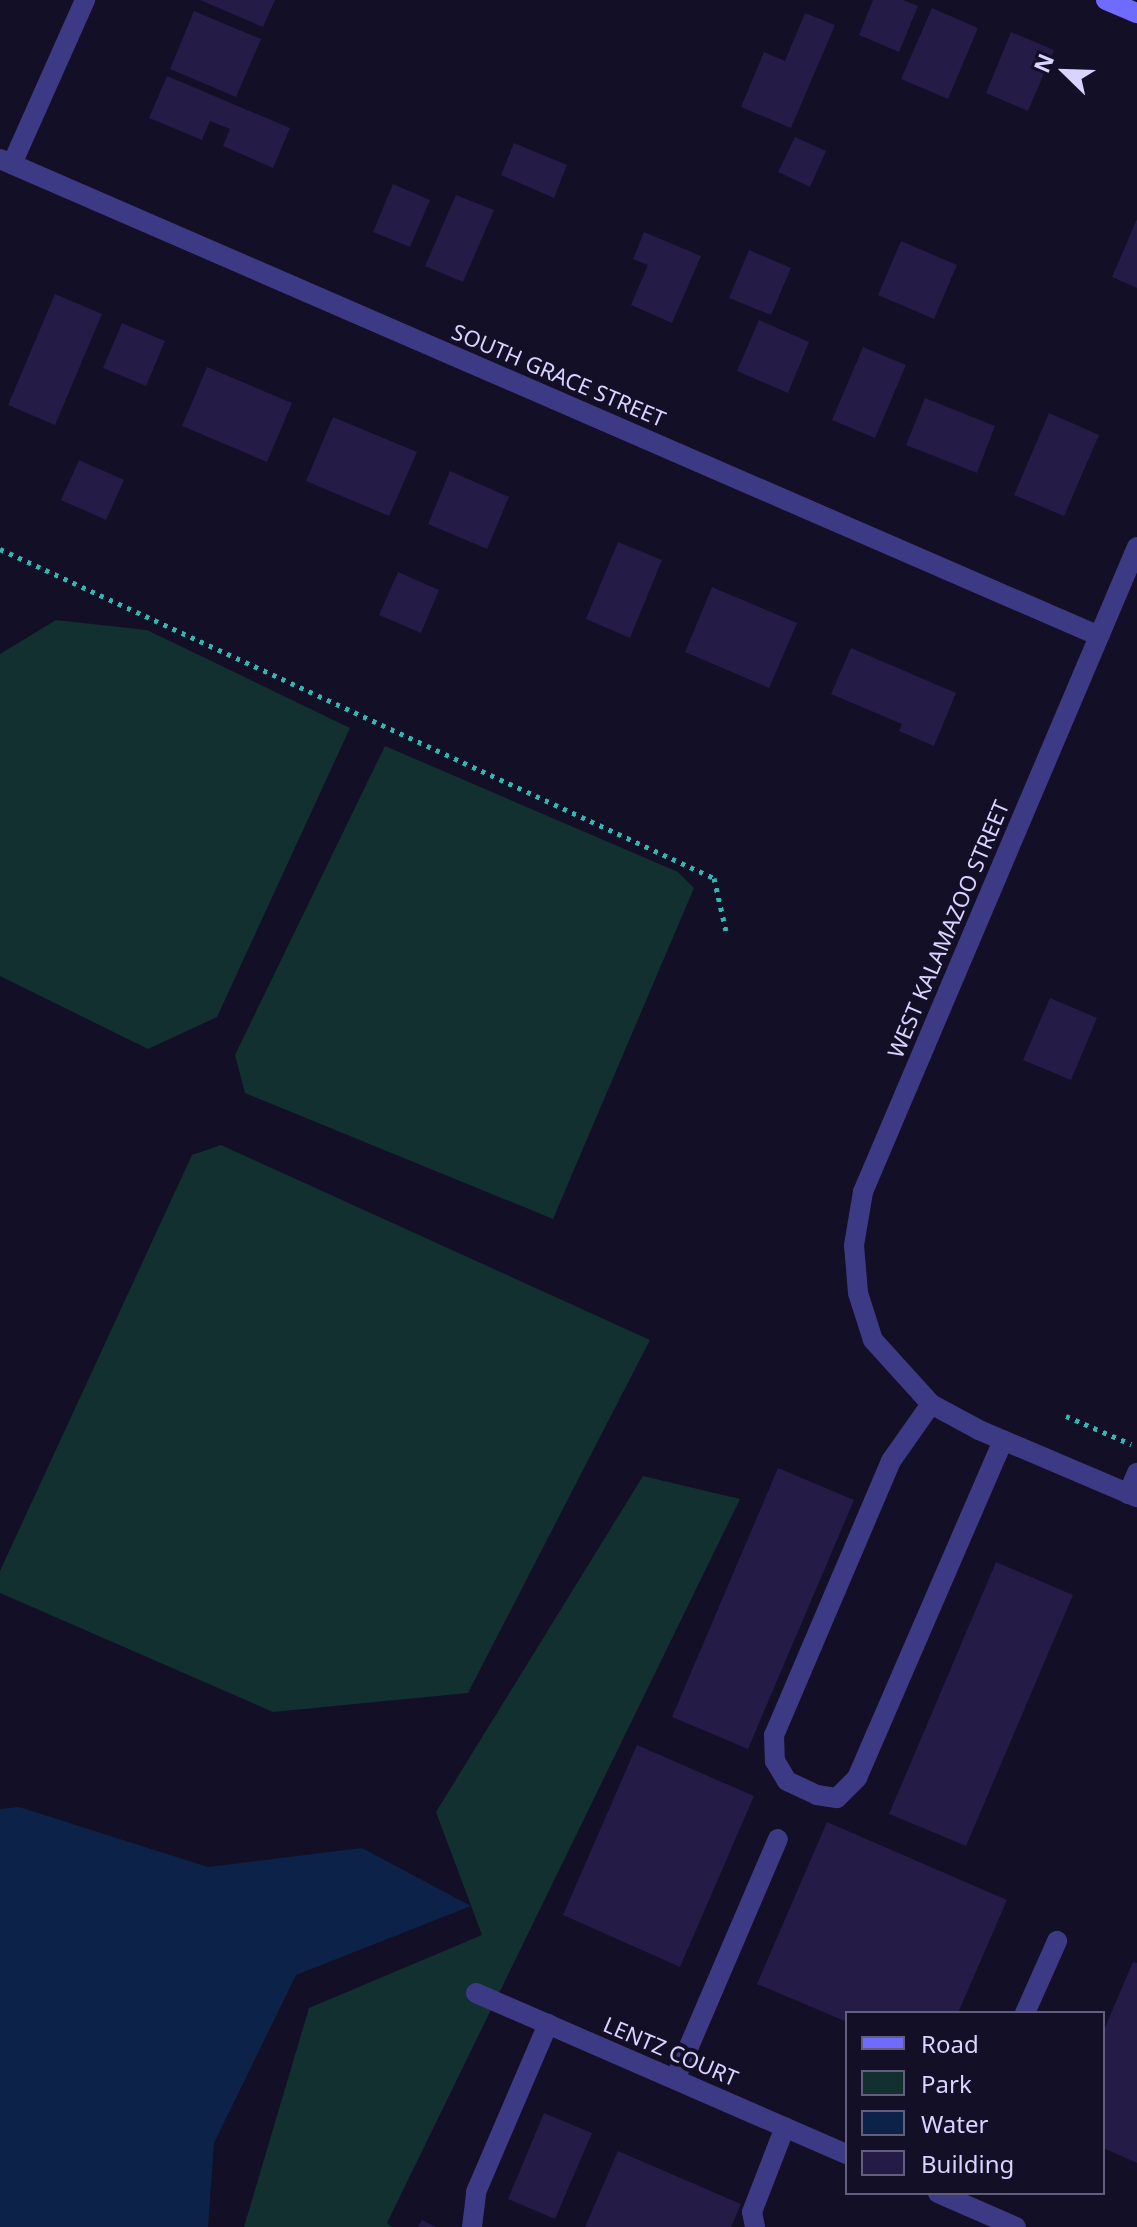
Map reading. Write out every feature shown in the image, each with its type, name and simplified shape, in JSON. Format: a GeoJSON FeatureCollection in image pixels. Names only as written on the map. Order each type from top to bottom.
{"type":"FeatureCollection","features":[{"type":"Feature","properties":{"kind":"street"},"geometry":{"type":"LineString","coordinates":[[6,161],[85,0]]}},
{"type":"Feature","properties":{"kind":"street"},"geometry":{"type":"LineString","coordinates":[[1106,0],[1137,13]]}},
{"type":"Feature","properties":{"kind":"street","name":"SOUTH GRACE STREET"},"geometry":{"type":"LineString","coordinates":[[6,161],[1099,636]]}},
{"type":"Feature","properties":{"kind":"street","name":"WEST KALAMAZOO STREET"},"geometry":{"type":"LineString","coordinates":[[931,1404],[873,1340],[858,1293],[854,1245],[863,1192],[1137,547]]}},
{"type":"Feature","properties":{"kind":"street"},"geometry":{"type":"LineString","coordinates":[[1003,1440],[857,1778],[837,1798],[817,1795],[787,1781],[775,1761],[774,1735],[891,1461],[931,1404],[1003,1440],[1133,1496],[1137,1473]]}},
{"type":"Feature","properties":{"kind":"street"},"geometry":{"type":"LineString","coordinates":[[675,2079],[778,1839]]}},
{"type":"Feature","properties":{"kind":"street"},"geometry":{"type":"LineString","coordinates":[[1026,2011],[1057,1941]]}},
{"type":"Feature","properties":{"kind":"street","name":"LENTZ COURT"},"geometry":{"type":"LineString","coordinates":[[476,1993],[845,2153]]}},
{"type":"Feature","properties":{"kind":"street"},"geometry":{"type":"LineString","coordinates":[[472,2227],[476,2192],[548,2024]]}},
{"type":"Feature","properties":{"kind":"street"},"geometry":{"type":"LineString","coordinates":[[755,2227],[752,2212],[785,2127]]}},
{"type":"Feature","properties":{"kind":"street"},"geometry":{"type":"LineString","coordinates":[[945,2195],[1016,2227]]}},
{"type":"Feature","properties":{"kind":"path"},"geometry":{"type":"LineString","coordinates":[[0,549],[714,878],[726,931]]}},
{"type":"Feature","properties":{"kind":"path"},"geometry":{"type":"LineString","coordinates":[[1066,1416],[1137,1447]]}},
{"type":"Feature","properties":{"kind":"green space"},"geometry":{"type":"Polygon","coordinates":[[[56,620],[147,630],[350,728],[217,1017],[148,1049],[0,976],[0,654],[56,620]]]}},
{"type":"Feature","properties":{"kind":"green space"},"geometry":{"type":"Polygon","coordinates":[[[385,746],[678,872],[694,888],[553,1219],[245,1093],[235,1055],[385,746]]]}},
{"type":"Feature","properties":{"kind":"green space"},"geometry":{"type":"Polygon","coordinates":[[[221,1145],[650,1340],[468,1693],[273,1712],[0,1593],[0,1571],[192,1155],[221,1145]]]}},
{"type":"Feature","properties":{"kind":"green space"},"geometry":{"type":"Polygon","coordinates":[[[643,1476],[740,1499],[387,2223],[392,2227],[244,2227],[309,2008],[482,1935],[436,1812],[643,1476]]]}},
{"type":"Feature","properties":{"kind":"water"},"geometry":{"type":"Polygon","coordinates":[[[19,1807],[208,1867],[362,1848],[471,1906],[296,1975],[214,2143],[208,2227],[0,2227],[0,1809],[19,1807]]]}},
{"type":"Feature","properties":{"kind":"building"},"geometry":{"type":"Polygon","coordinates":[[[200,0],[275,0],[263,27],[200,0]]]}},
{"type":"Feature","properties":{"kind":"building"},"geometry":{"type":"Polygon","coordinates":[[[873,0],[903,0],[918,6],[899,52],[859,35],[873,0]]]}},
{"type":"Feature","properties":{"kind":"building"},"geometry":{"type":"Polygon","coordinates":[[[932,8],[978,28],[948,99],[901,79],[932,8]]]}},
{"type":"Feature","properties":{"kind":"building"},"geometry":{"type":"Polygon","coordinates":[[[194,11],[261,39],[236,97],[170,69],[194,11]]]}},
{"type":"Feature","properties":{"kind":"building"},"geometry":{"type":"Polygon","coordinates":[[[805,13],[835,25],[791,128],[741,107],[764,52],[785,61],[805,13]]]}},
{"type":"Feature","properties":{"kind":"building"},"geometry":{"type":"Polygon","coordinates":[[[1011,32],[1054,50],[1028,111],[986,93],[1011,32]]]}},
{"type":"Feature","properties":{"kind":"building"},"geometry":{"type":"Polygon","coordinates":[[[167,76],[290,128],[273,168],[223,146],[230,129],[210,121],[202,140],[149,118],[167,76]]]}},
{"type":"Feature","properties":{"kind":"building"},"geometry":{"type":"Polygon","coordinates":[[[795,137],[826,151],[810,187],[778,172],[795,137]]]}},
{"type":"Feature","properties":{"kind":"building"},"geometry":{"type":"Polygon","coordinates":[[[514,143],[567,165],[554,198],[501,175],[514,143]]]}},
{"type":"Feature","properties":{"kind":"building"},"geometry":{"type":"Polygon","coordinates":[[[393,184],[430,200],[410,247],[373,232],[393,184]]]}},
{"type":"Feature","properties":{"kind":"building"},"geometry":{"type":"Polygon","coordinates":[[[456,195],[494,210],[463,282],[425,266],[456,195]]]}},
{"type":"Feature","properties":{"kind":"building"},"geometry":{"type":"Polygon","coordinates":[[[1137,219],[1137,288],[1112,277],[1137,219]]]}},
{"type":"Feature","properties":{"kind":"building"},"geometry":{"type":"Polygon","coordinates":[[[644,232],[701,256],[672,323],[631,305],[648,265],[633,259],[644,232]]]}},
{"type":"Feature","properties":{"kind":"building"},"geometry":{"type":"Polygon","coordinates":[[[901,241],[957,265],[934,319],[878,295],[901,241]]]}},
{"type":"Feature","properties":{"kind":"building"},"geometry":{"type":"Polygon","coordinates":[[[749,250],[791,268],[771,315],[729,298],[749,250]]]}},
{"type":"Feature","properties":{"kind":"building"},"geometry":{"type":"Polygon","coordinates":[[[55,294],[102,314],[55,425],[8,405],[55,294]]]}},
{"type":"Feature","properties":{"kind":"building"},"geometry":{"type":"Polygon","coordinates":[[[759,320],[809,342],[788,393],[737,371],[759,320]]]}},
{"type":"Feature","properties":{"kind":"building"},"geometry":{"type":"Polygon","coordinates":[[[122,323],[165,341],[146,386],[103,368],[122,323]]]}},
{"type":"Feature","properties":{"kind":"building"},"geometry":{"type":"Polygon","coordinates":[[[863,347],[906,365],[875,438],[832,420],[863,347]]]}},
{"type":"Feature","properties":{"kind":"building"},"geometry":{"type":"Polygon","coordinates":[[[207,367],[292,403],[267,462],[182,426],[207,367]]]}},
{"type":"Feature","properties":{"kind":"building"},"geometry":{"type":"Polygon","coordinates":[[[925,398],[995,426],[977,473],[906,445],[925,398]]]}},
{"type":"Feature","properties":{"kind":"building"},"geometry":{"type":"Polygon","coordinates":[[[1049,413],[1099,435],[1064,516],[1014,495],[1049,413]]]}},
{"type":"Feature","properties":{"kind":"building"},"geometry":{"type":"Polygon","coordinates":[[[333,417],[417,452],[389,516],[306,481],[333,417]]]}},
{"type":"Feature","properties":{"kind":"building"},"geometry":{"type":"Polygon","coordinates":[[[79,460],[124,480],[106,520],[61,500],[79,460]]]}},
{"type":"Feature","properties":{"kind":"building"},"geometry":{"type":"Polygon","coordinates":[[[450,471],[509,497],[487,549],[428,524],[450,471]]]}},
{"type":"Feature","properties":{"kind":"building"},"geometry":{"type":"Polygon","coordinates":[[[618,542],[662,560],[630,638],[586,619],[618,542]]]}},
{"type":"Feature","properties":{"kind":"building"},"geometry":{"type":"Polygon","coordinates":[[[398,572],[439,590],[421,633],[379,615],[398,572]]]}},
{"type":"Feature","properties":{"kind":"building"},"geometry":{"type":"Polygon","coordinates":[[[712,587],[797,623],[769,688],[685,652],[712,587]]]}},
{"type":"Feature","properties":{"kind":"building"},"geometry":{"type":"Polygon","coordinates":[[[851,648],[956,693],[934,746],[899,731],[902,724],[831,694],[851,648]]]}},
{"type":"Feature","properties":{"kind":"building"},"geometry":{"type":"Polygon","coordinates":[[[1050,998],[1097,1018],[1071,1080],[1023,1060],[1050,998]]]}},
{"type":"Feature","properties":{"kind":"building"},"geometry":{"type":"Polygon","coordinates":[[[778,1468],[854,1500],[748,1749],[672,1717],[778,1468]]]}},
{"type":"Feature","properties":{"kind":"building"},"geometry":{"type":"Polygon","coordinates":[[[996,1562],[1073,1595],[966,1846],[889,1814],[996,1562]]]}},
{"type":"Feature","properties":{"kind":"building"},"geometry":{"type":"Polygon","coordinates":[[[637,1745],[754,1796],[680,1967],[563,1915],[637,1745]]]}},
{"type":"Feature","properties":{"kind":"building"},"geometry":{"type":"Polygon","coordinates":[[[827,1822],[1007,1900],[959,2011],[845,2011],[845,2021],[757,1984],[827,1822]]]}},
{"type":"Feature","properties":{"kind":"building"},"geometry":{"type":"Polygon","coordinates":[[[1133,1962],[1137,1963],[1137,2163],[1105,2149],[1105,2027],[1133,1962]]]}},
{"type":"Feature","properties":{"kind":"building"},"geometry":{"type":"Polygon","coordinates":[[[544,2113],[592,2133],[555,2219],[508,2199],[544,2113]]]}},
{"type":"Feature","properties":{"kind":"building"},"geometry":{"type":"Polygon","coordinates":[[[618,2151],[741,2204],[731,2227],[585,2227],[618,2151]]]}},
{"type":"Feature","properties":{"kind":"building"},"geometry":{"type":"Polygon","coordinates":[[[422,2220],[436,2227],[418,2227],[422,2220]]]}}]}
